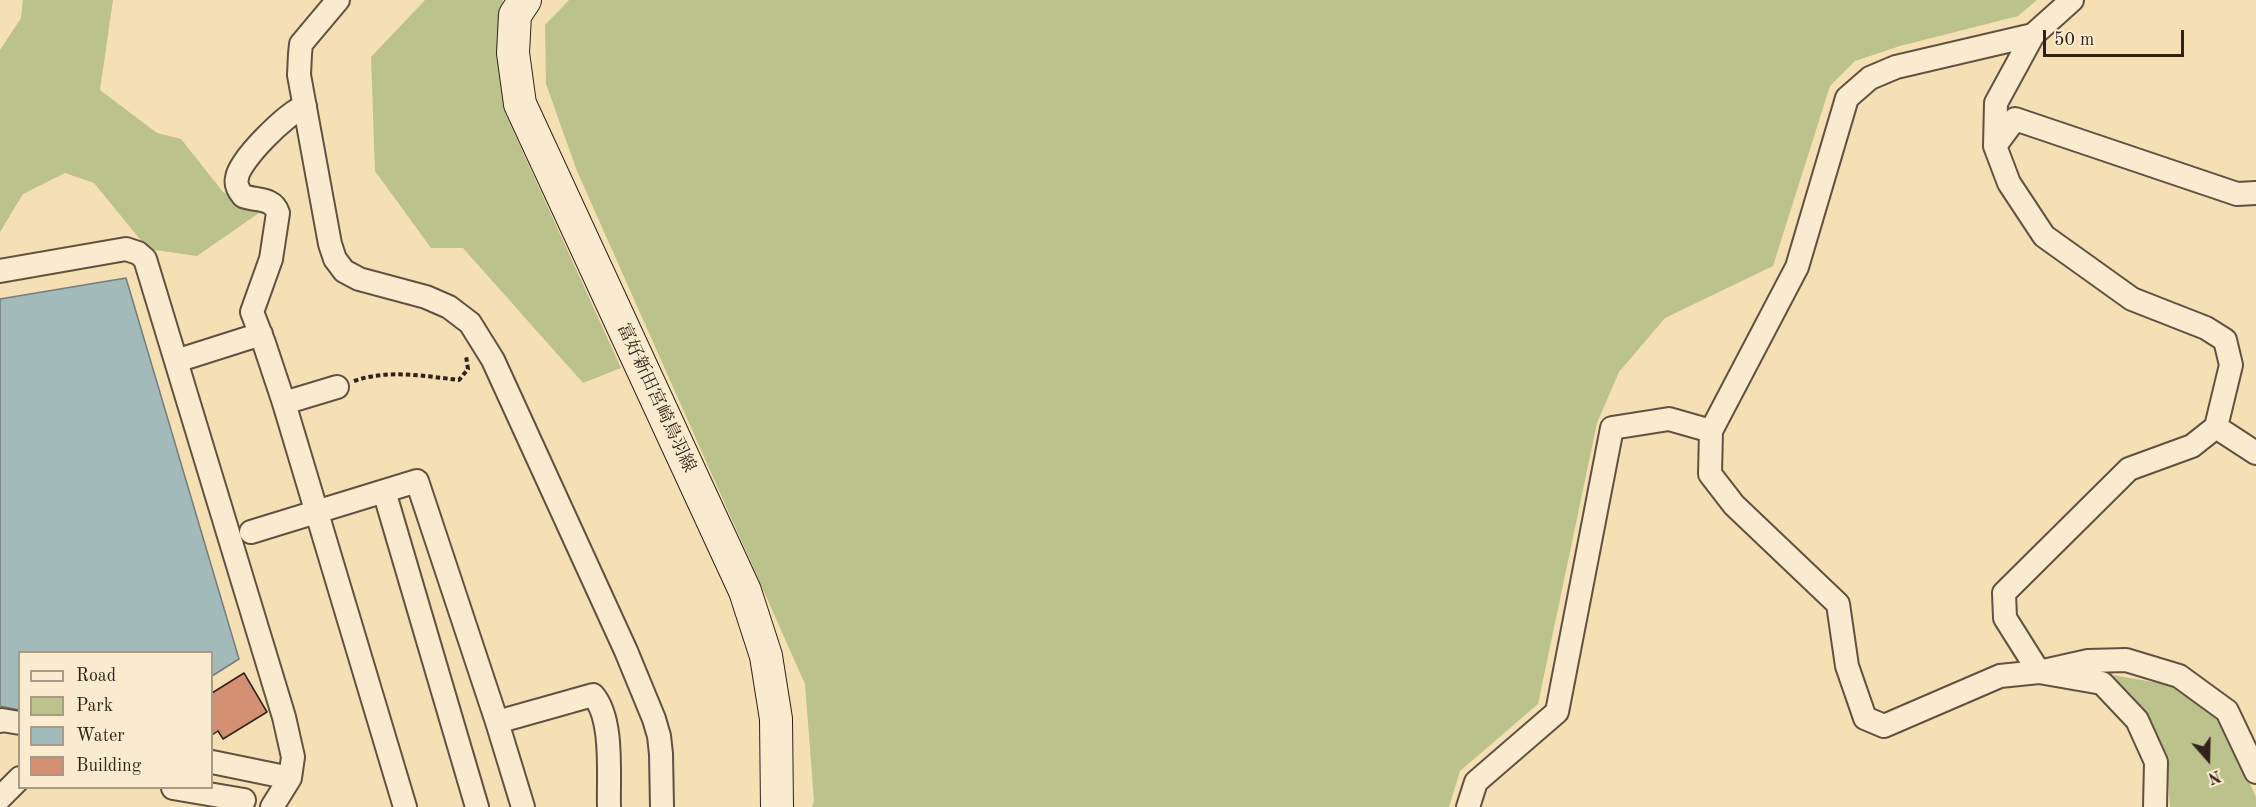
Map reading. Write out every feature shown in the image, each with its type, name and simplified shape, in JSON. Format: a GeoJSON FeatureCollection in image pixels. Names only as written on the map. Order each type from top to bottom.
{"type":"FeatureCollection","features":[{"type":"Feature","properties":{"kind":"main road","name":"富好新田宮崎鳥羽線"},"geometry":{"type":"LineString","coordinates":[[525,0],[515,15],[513,53],[520,104],[745,591],[766,656],[776,719],[777,807]]}},
{"type":"Feature","properties":{"kind":"street"},"geometry":{"type":"LineString","coordinates":[[338,0],[301,45],[299,75],[330,244],[335,259],[344,271],[359,279],[426,297],[448,307],[470,323],[493,360],[621,640],[654,719],[661,754],[662,807]]}},
{"type":"Feature","properties":{"kind":"street"},"geometry":{"type":"LineString","coordinates":[[2072,0],[2033,35],[1996,103],[1995,146],[2009,183],[2044,236],[2132,299],[2206,328],[2225,340],[2231,365],[2216,427],[2192,446],[2129,469],[2004,593],[2005,618],[2039,672],[2102,683],[2137,720],[2156,762],[2155,807]]}},
{"type":"Feature","properties":{"kind":"street"},"geometry":{"type":"LineString","coordinates":[[2033,35],[1896,67],[1870,78],[1847,98],[1797,267],[1711,431],[1710,474],[1734,505],[1838,604],[1847,666],[1865,718],[1884,726],[2000,675],[2039,672],[2088,661],[2126,660],[2180,676],[2227,711],[2256,772]]}},
{"type":"Feature","properties":{"kind":"street"},"geometry":{"type":"LineString","coordinates":[[305,106],[295,110],[270,132],[251,154],[236,180],[243,195],[271,202],[276,206],[278,213],[271,259],[252,312],[284,403],[405,807]]}},
{"type":"Feature","properties":{"kind":"street"},"geometry":{"type":"LineString","coordinates":[[1995,146],[2015,119],[2237,194],[2256,192]]}},
{"type":"Feature","properties":{"kind":"street"},"geometry":{"type":"LineString","coordinates":[[0,271],[126,249],[138,253],[145,259],[284,717],[293,757],[290,778],[272,807]]}},
{"type":"Feature","properties":{"kind":"street"},"geometry":{"type":"LineString","coordinates":[[176,361],[261,334]]}},
{"type":"Feature","properties":{"kind":"street"},"geometry":{"type":"LineString","coordinates":[[284,403],[337,387]]}},
{"type":"Feature","properties":{"kind":"street"},"geometry":{"type":"LineString","coordinates":[[1468,807],[1476,782],[1557,712],[1612,428],[1669,419],[1711,431]]}},
{"type":"Feature","properties":{"kind":"street"},"geometry":{"type":"LineString","coordinates":[[2216,427],[2256,453]]}},
{"type":"Feature","properties":{"kind":"street"},"geometry":{"type":"LineString","coordinates":[[251,532],[417,481],[523,807]]}},
{"type":"Feature","properties":{"kind":"street"},"geometry":{"type":"LineString","coordinates":[[384,491],[477,807]]}},
{"type":"Feature","properties":{"kind":"street"},"geometry":{"type":"LineString","coordinates":[[497,722],[593,695],[604,718],[607,737],[609,807]]}},
{"type":"Feature","properties":{"kind":"street"},"geometry":{"type":"LineString","coordinates":[[0,722],[2,720],[18,723]]}},
{"type":"Feature","properties":{"kind":"street"},"geometry":{"type":"LineString","coordinates":[[213,762],[290,778]]}},
{"type":"Feature","properties":{"kind":"street"},"geometry":{"type":"LineString","coordinates":[[0,798],[18,780]]}},
{"type":"Feature","properties":{"kind":"street"},"geometry":{"type":"LineString","coordinates":[[179,789],[244,800]]}},
{"type":"Feature","properties":{"kind":"path"},"geometry":{"type":"LineString","coordinates":[[337,387],[367,376],[396,373],[459,380],[468,369],[465,352]]}},
{"type":"Feature","properties":{"kind":"green space"},"geometry":{"type":"Polygon","coordinates":[[[23,0],[113,0],[100,90],[157,133],[181,139],[223,192],[259,213],[197,256],[148,249],[94,183],[65,173],[23,194],[0,232],[0,50],[21,18],[23,0]]]}},
{"type":"Feature","properties":{"kind":"green space"},"geometry":{"type":"Polygon","coordinates":[[[425,0],[503,0],[497,56],[505,113],[621,368],[583,383],[463,248],[431,248],[375,171],[371,57],[425,0]]]}},
{"type":"Feature","properties":{"kind":"green space"},"geometry":{"type":"Polygon","coordinates":[[[569,0],[2037,0],[2018,16],[1900,46],[1855,61],[1830,86],[1773,266],[1665,318],[1619,372],[1597,423],[1538,704],[1460,771],[1449,807],[812,807],[814,801],[805,684],[577,171],[546,84],[545,25],[569,0]]]}},
{"type":"Feature","properties":{"kind":"green space"},"geometry":{"type":"Polygon","coordinates":[[[2113,675],[2170,685],[2219,717],[2256,797],[2256,807],[2170,807],[2167,764],[2145,715],[2113,675]]]}},
{"type":"Feature","properties":{"kind":"water"},"geometry":{"type":"Polygon","coordinates":[[[126,278],[239,659],[213,675],[213,651],[18,651],[18,710],[0,706],[0,299],[126,278]]]}},
{"type":"Feature","properties":{"kind":"building"},"geometry":{"type":"Polygon","coordinates":[[[244,673],[267,712],[223,739],[218,731],[213,734],[213,692],[244,673]]]}}]}
